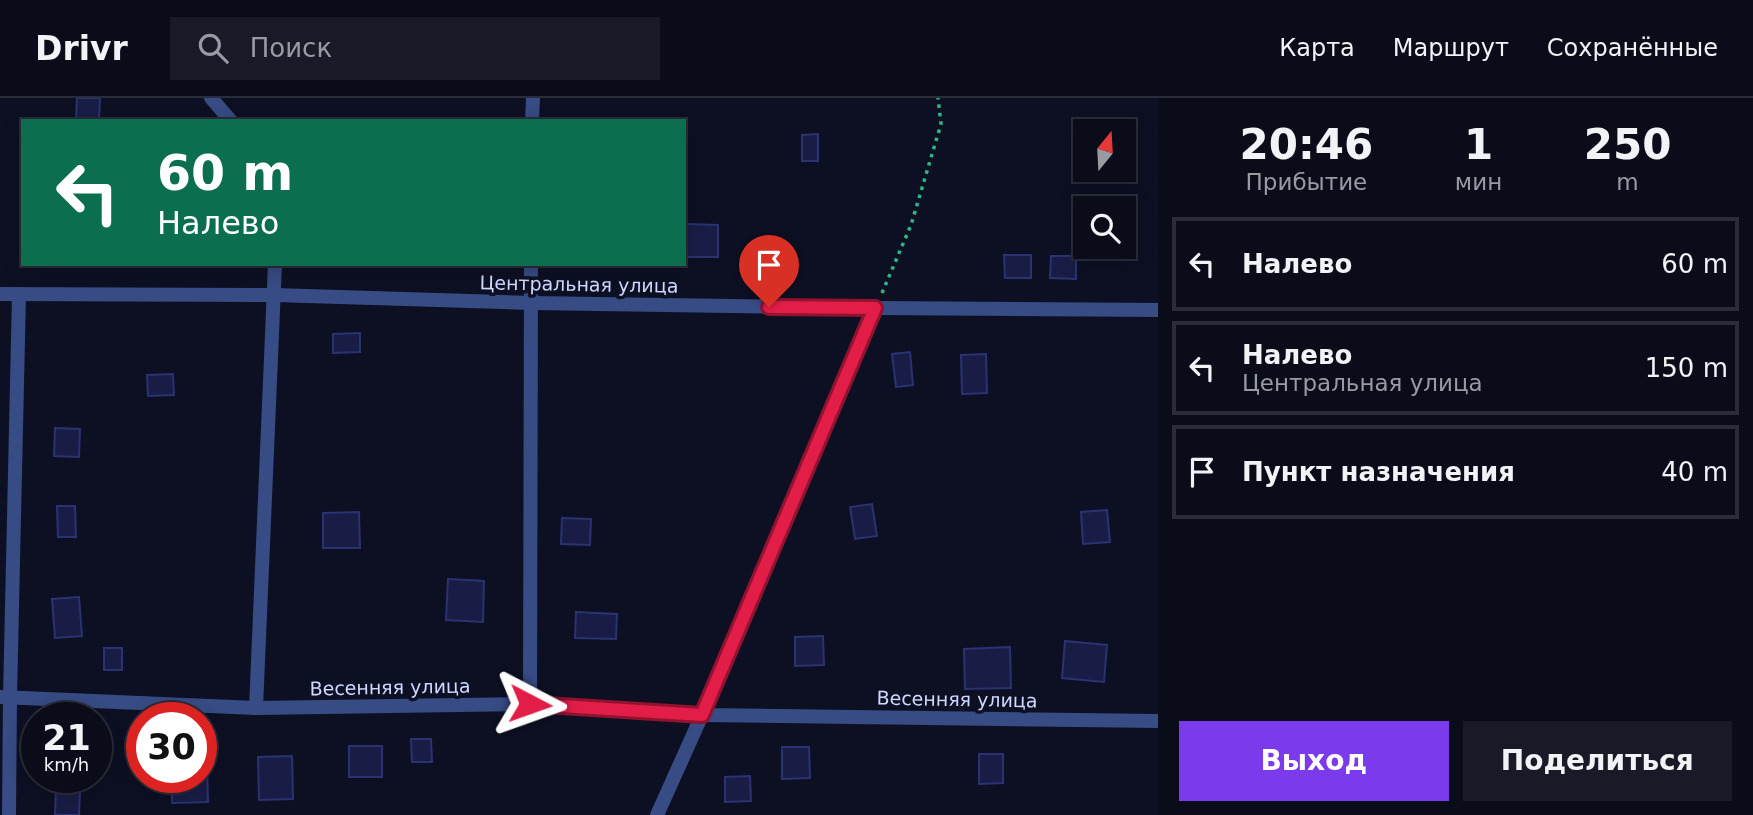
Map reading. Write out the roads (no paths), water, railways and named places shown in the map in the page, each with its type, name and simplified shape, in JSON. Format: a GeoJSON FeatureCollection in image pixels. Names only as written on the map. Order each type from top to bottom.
{"type":"FeatureCollection","features":[{"type":"Feature","properties":{"kind":"street"},"geometry":{"type":"LineString","coordinates":[[211,98],[229,119]]}},
{"type":"Feature","properties":{"kind":"street"},"geometry":{"type":"LineString","coordinates":[[532,119],[533,98]]}},
{"type":"Feature","properties":{"kind":"street"},"geometry":{"type":"LineString","coordinates":[[256,708],[275,266]]}},
{"type":"Feature","properties":{"kind":"street"},"geometry":{"type":"LineString","coordinates":[[530,704],[531,266]]}},
{"type":"Feature","properties":{"kind":"street","name":"Центральная улица"},"geometry":{"type":"LineString","coordinates":[[0,294],[275,295],[531,303],[1158,310]]}},
{"type":"Feature","properties":{"kind":"street"},"geometry":{"type":"LineString","coordinates":[[9,815],[5,697],[19,294]]}},
{"type":"Feature","properties":{"kind":"street"},"geometry":{"type":"LineString","coordinates":[[657,815],[875,308]]}},
{"type":"Feature","properties":{"kind":"street","name":"Весенняя улица"},"geometry":{"type":"LineString","coordinates":[[5,697],[256,708],[530,704],[702,715],[1158,721]]}}]}
